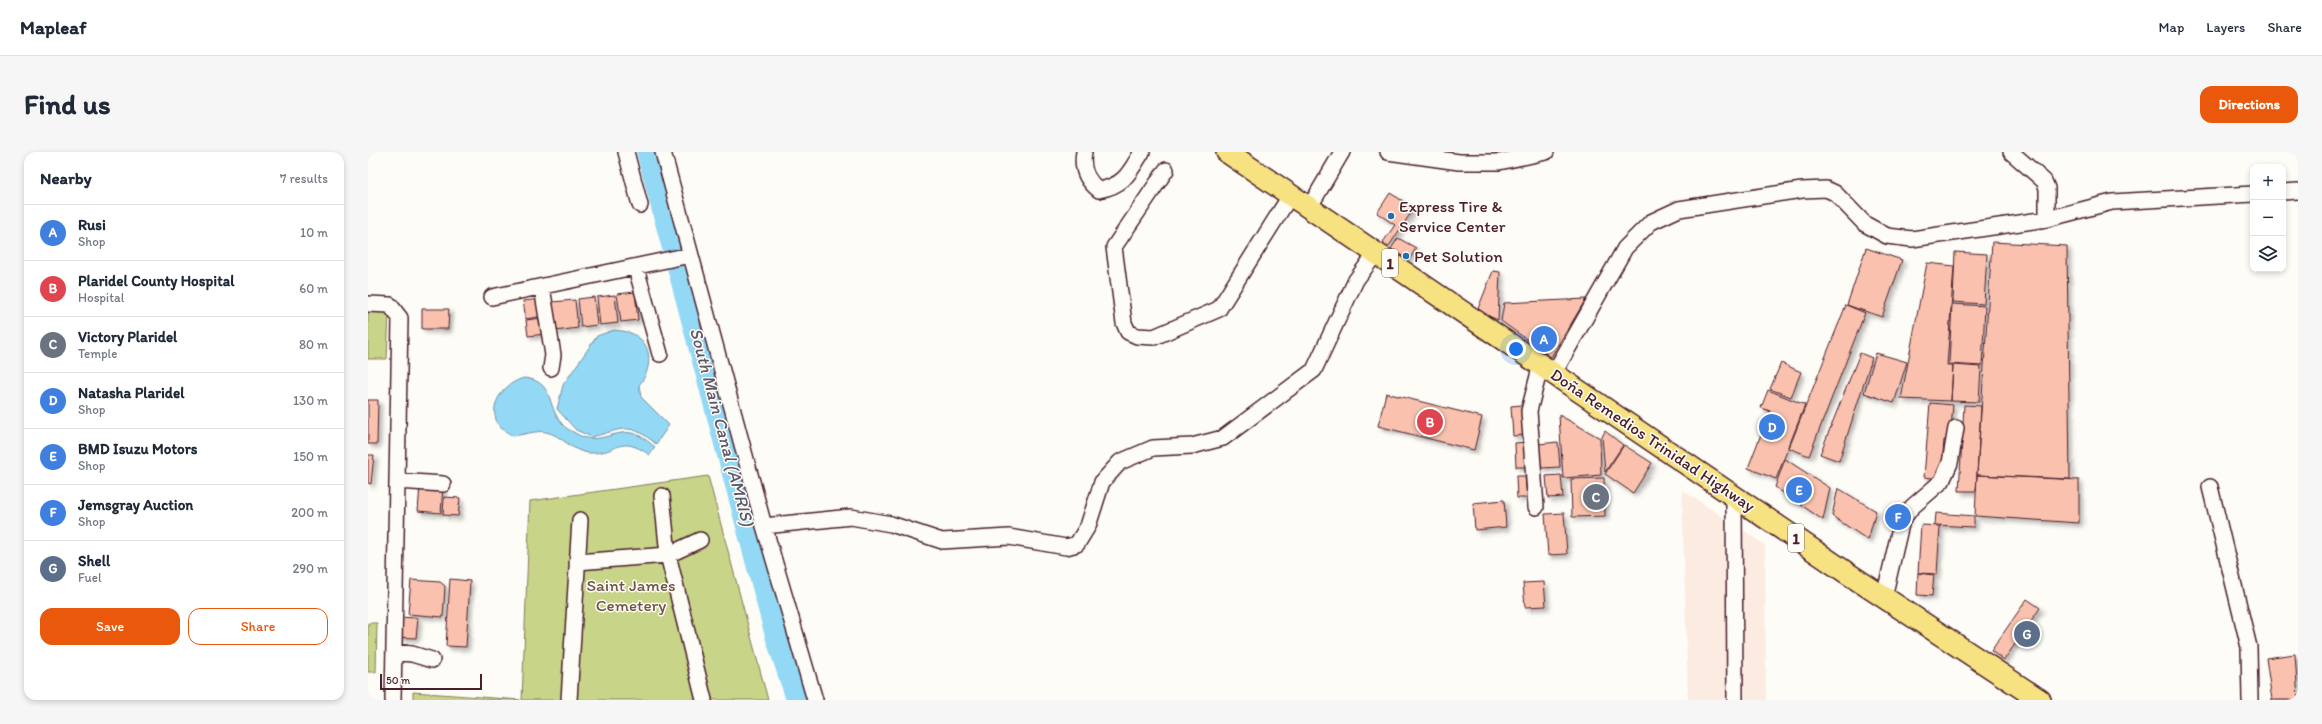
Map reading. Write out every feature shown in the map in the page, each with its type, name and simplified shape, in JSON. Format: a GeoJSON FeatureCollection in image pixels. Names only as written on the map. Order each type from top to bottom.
{"type":"FeatureCollection","features":[{"type":"Feature","properties":{"kind":"highway","name":"Doña Remedios Trinidad Highway"},"geometry":{"type":"LineString","coordinates":[[1227,152],[2033,697]]}},
{"type":"Feature","properties":{"kind":"street"},"geometry":{"type":"LineString","coordinates":[[626,152],[640,205]]}},
{"type":"Feature","properties":{"kind":"street"},"geometry":{"type":"LineString","coordinates":[[663,152],[686,256],[815,700]]}},
{"type":"Feature","properties":{"kind":"street"},"geometry":{"type":"LineString","coordinates":[[1084,152],[1082,164],[1086,176],[1092,184],[1100,190],[1114,187],[1124,180],[1142,152]]}},
{"type":"Feature","properties":{"kind":"street"},"geometry":{"type":"LineString","coordinates":[[1309,208],[1342,152]]}},
{"type":"Feature","properties":{"kind":"street"},"geometry":{"type":"LineString","coordinates":[[1388,152],[1459,162],[1499,162],[1522,154],[1546,152]]}},
{"type":"Feature","properties":{"kind":"street"},"geometry":{"type":"LineString","coordinates":[[2011,152],[2044,181],[2047,188],[2047,219]]}},
{"type":"Feature","properties":{"kind":"street"},"geometry":{"type":"LineString","coordinates":[[1166,170],[1114,247],[1124,324],[1128,332],[1137,336],[1154,337],[1219,310],[1290,196]]}},
{"type":"Feature","properties":{"kind":"street"},"geometry":{"type":"LineString","coordinates":[[1536,507],[1529,411],[1548,369],[1625,248],[1651,222],[1678,209],[1802,190],[1826,189],[1835,193],[1865,224],[1887,236],[1912,239],[2047,219],[2112,202],[2250,194]]}},
{"type":"Feature","properties":{"kind":"street"},"geometry":{"type":"LineString","coordinates":[[2286,192],[2298,191]]}},
{"type":"Feature","properties":{"kind":"street"},"geometry":{"type":"LineString","coordinates":[[764,526],[851,517],[891,524],[942,542],[1009,537],[1066,547],[1077,544],[1088,526],[1102,482],[1120,462],[1153,448],[1192,446],[1223,438],[1314,370],[1356,280],[1376,253]]}},
{"type":"Feature","properties":{"kind":"street"},"geometry":{"type":"LineString","coordinates":[[492,298],[660,263],[686,256]]}},
{"type":"Feature","properties":{"kind":"street"},"geometry":{"type":"LineString","coordinates":[[636,268],[660,354]]}},
{"type":"Feature","properties":{"kind":"street"},"geometry":{"type":"LineString","coordinates":[[542,287],[553,355],[552,368]]}},
{"type":"Feature","properties":{"kind":"street"},"geometry":{"type":"LineString","coordinates":[[368,304],[390,305],[400,318],[393,700]]}},
{"type":"Feature","properties":{"kind":"street"},"geometry":{"type":"LineString","coordinates":[[1884,597],[1902,520],[1912,507],[1942,481],[1950,463],[1956,428]]}},
{"type":"Feature","properties":{"kind":"street"},"geometry":{"type":"LineString","coordinates":[[397,481],[443,484]]}},
{"type":"Feature","properties":{"kind":"street"},"geometry":{"type":"LineString","coordinates":[[2210,487],[2249,647],[2250,700]]}},
{"type":"Feature","properties":{"kind":"street"},"geometry":{"type":"LineString","coordinates":[[662,496],[668,555],[704,700]]}},
{"type":"Feature","properties":{"kind":"street"},"geometry":{"type":"LineString","coordinates":[[1734,496],[1735,700]]}},
{"type":"Feature","properties":{"kind":"street"},"geometry":{"type":"LineString","coordinates":[[569,700],[580,520]]}},
{"type":"Feature","properties":{"kind":"street"},"geometry":{"type":"LineString","coordinates":[[577,562],[668,555],[700,540]]}},
{"type":"Feature","properties":{"kind":"street"},"geometry":{"type":"LineString","coordinates":[[394,652],[412,654],[432,660]]}},
{"type":"Feature","properties":{"kind":"shaded area"},"geometry":{"type":"Polygon","coordinates":[[[1682,490],[1765,545],[1766,700],[1688,700],[1682,490]]]}},
{"type":"Feature","properties":{"kind":"green space"},"geometry":{"type":"Polygon","coordinates":[[[368,309],[385,309],[389,313],[387,359],[368,359],[368,309]]]}},
{"type":"Feature","properties":{"kind":"green space","name":"Saint James Cemetery"},"geometry":{"type":"Polygon","coordinates":[[[708,476],[768,700],[522,700],[530,501],[708,476]]]}},
{"type":"Feature","properties":{"kind":"green space"},"geometry":{"type":"Polygon","coordinates":[[[368,623],[377,623],[376,672],[368,672],[368,623]]]}},
{"type":"Feature","properties":{"kind":"green space"},"geometry":{"type":"Polygon","coordinates":[[[413,692],[520,700],[413,700],[413,692]]]}},
{"type":"Feature","properties":{"kind":"water"},"geometry":{"type":"Polygon","coordinates":[[[614,330],[633,334],[640,338],[648,351],[648,365],[639,385],[641,397],[669,425],[656,444],[639,432],[626,429],[592,437],[576,430],[557,409],[563,385],[597,336],[614,330]]]}},
{"type":"Feature","properties":{"kind":"water"},"geometry":{"type":"Polygon","coordinates":[[[524,378],[534,380],[541,384],[549,395],[557,417],[566,428],[584,437],[593,439],[616,434],[632,433],[640,436],[655,447],[650,455],[639,449],[625,445],[607,451],[590,453],[578,450],[546,432],[534,432],[513,436],[500,427],[496,419],[496,404],[504,390],[510,385],[524,378]]]}},
{"type":"Feature","properties":{"kind":"building"},"geometry":{"type":"Polygon","coordinates":[[[1390,193],[1414,208],[1389,246],[1383,242],[1395,225],[1377,213],[1390,193]]]}},
{"type":"Feature","properties":{"kind":"building"},"geometry":{"type":"Polygon","coordinates":[[[1398,238],[1416,248],[1409,260],[1391,249],[1398,238]]]}},
{"type":"Feature","properties":{"kind":"building"},"geometry":{"type":"Polygon","coordinates":[[[1992,242],[2067,246],[2070,479],[1977,475],[1992,242]]]}},
{"type":"Feature","properties":{"kind":"building"},"geometry":{"type":"Polygon","coordinates":[[[1866,248],[1902,260],[1882,317],[1847,305],[1866,248]]]}},
{"type":"Feature","properties":{"kind":"building"},"geometry":{"type":"Polygon","coordinates":[[[1955,252],[1987,254],[1984,304],[1953,302],[1955,252]]]}},
{"type":"Feature","properties":{"kind":"building"},"geometry":{"type":"Polygon","coordinates":[[[1927,263],[1954,266],[1947,365],[1953,365],[1951,401],[1901,399],[1927,263]]]}},
{"type":"Feature","properties":{"kind":"building"},"geometry":{"type":"Polygon","coordinates":[[[1493,271],[1500,272],[1498,320],[1477,311],[1493,271]]]}},
{"type":"Feature","properties":{"kind":"building"},"geometry":{"type":"Polygon","coordinates":[[[635,292],[638,320],[621,322],[617,294],[635,292]]]}},
{"type":"Feature","properties":{"kind":"building"},"geometry":{"type":"Polygon","coordinates":[[[615,295],[618,323],[600,325],[597,297],[615,295]]]}},
{"type":"Feature","properties":{"kind":"building"},"geometry":{"type":"Polygon","coordinates":[[[594,297],[597,325],[581,327],[578,299],[594,297]]]}},
{"type":"Feature","properties":{"kind":"building"},"geometry":{"type":"Polygon","coordinates":[[[541,299],[543,316],[526,319],[523,301],[541,299]]]}},
{"type":"Feature","properties":{"kind":"building"},"geometry":{"type":"Polygon","coordinates":[[[1586,299],[1551,357],[1501,321],[1504,303],[1586,299]]]}},
{"type":"Feature","properties":{"kind":"building"},"geometry":{"type":"Polygon","coordinates":[[[575,300],[578,328],[555,331],[552,302],[575,300]]]}},
{"type":"Feature","properties":{"kind":"building"},"geometry":{"type":"Polygon","coordinates":[[[1952,304],[1985,306],[1982,366],[1949,364],[1952,304]]]}},
{"type":"Feature","properties":{"kind":"building"},"geometry":{"type":"Polygon","coordinates":[[[1846,305],[1865,313],[1809,456],[1789,448],[1846,305]]]}},
{"type":"Feature","properties":{"kind":"building"},"geometry":{"type":"Polygon","coordinates":[[[422,309],[449,309],[448,329],[422,329],[422,309]]]}},
{"type":"Feature","properties":{"kind":"building"},"geometry":{"type":"Polygon","coordinates":[[[542,318],[545,334],[528,336],[526,320],[542,318]]]}},
{"type":"Feature","properties":{"kind":"building"},"geometry":{"type":"Polygon","coordinates":[[[1860,353],[1872,358],[1839,461],[1820,454],[1860,353]]]}},
{"type":"Feature","properties":{"kind":"building"},"geometry":{"type":"Polygon","coordinates":[[[1876,353],[1907,362],[1894,403],[1864,393],[1876,353]]]}},
{"type":"Feature","properties":{"kind":"building"},"geometry":{"type":"Polygon","coordinates":[[[1781,363],[1801,372],[1791,397],[1770,389],[1781,363]]]}},
{"type":"Feature","properties":{"kind":"building"},"geometry":{"type":"Polygon","coordinates":[[[1953,365],[1981,367],[1979,402],[1951,401],[1953,365]]]}},
{"type":"Feature","properties":{"kind":"building"},"geometry":{"type":"Polygon","coordinates":[[[1768,390],[1805,405],[1776,479],[1748,468],[1770,411],[1761,408],[1768,390]]]}},
{"type":"Feature","properties":{"kind":"building"},"geometry":{"type":"Polygon","coordinates":[[[1386,393],[1482,417],[1474,450],[1378,426],[1386,393]]]}},
{"type":"Feature","properties":{"kind":"building"},"geometry":{"type":"Polygon","coordinates":[[[368,400],[378,400],[377,444],[368,444],[368,400]]]}},
{"type":"Feature","properties":{"kind":"building"},"geometry":{"type":"Polygon","coordinates":[[[1930,403],[1953,405],[1950,440],[1944,440],[1941,479],[1924,477],[1930,403]]]}},
{"type":"Feature","properties":{"kind":"building"},"geometry":{"type":"Polygon","coordinates":[[[1522,405],[1525,435],[1513,436],[1511,406],[1522,405]]]}},
{"type":"Feature","properties":{"kind":"building"},"geometry":{"type":"Polygon","coordinates":[[[1964,405],[1981,406],[1976,491],[1959,491],[1964,405]]]}},
{"type":"Feature","properties":{"kind":"building"},"geometry":{"type":"Polygon","coordinates":[[[1559,415],[1600,438],[1601,475],[1563,478],[1559,415]]]}},
{"type":"Feature","properties":{"kind":"building"},"geometry":{"type":"Polygon","coordinates":[[[1605,431],[1623,445],[1605,472],[1602,437],[1605,431]]]}},
{"type":"Feature","properties":{"kind":"building"},"geometry":{"type":"Polygon","coordinates":[[[1526,442],[1527,467],[1516,467],[1515,443],[1526,442]]]}},
{"type":"Feature","properties":{"kind":"building"},"geometry":{"type":"Polygon","coordinates":[[[1558,442],[1560,467],[1541,468],[1539,444],[1558,442]]]}},
{"type":"Feature","properties":{"kind":"building"},"geometry":{"type":"Polygon","coordinates":[[[1624,445],[1652,463],[1633,493],[1605,474],[1624,445]]]}},
{"type":"Feature","properties":{"kind":"building"},"geometry":{"type":"Polygon","coordinates":[[[368,455],[374,455],[371,484],[368,483],[368,455]]]}},
{"type":"Feature","properties":{"kind":"building"},"geometry":{"type":"Polygon","coordinates":[[[1785,459],[1830,488],[1823,520],[1775,487],[1785,459]]]}},
{"type":"Feature","properties":{"kind":"building"},"geometry":{"type":"Polygon","coordinates":[[[1561,475],[1563,497],[1548,498],[1546,476],[1561,475]]]}},
{"type":"Feature","properties":{"kind":"building"},"geometry":{"type":"Polygon","coordinates":[[[1977,475],[2079,480],[2079,523],[1975,516],[1977,475]]]}},
{"type":"Feature","properties":{"kind":"building"},"geometry":{"type":"Polygon","coordinates":[[[1516,476],[1525,476],[1527,498],[1517,498],[1516,476]]]}},
{"type":"Feature","properties":{"kind":"building"},"geometry":{"type":"Polygon","coordinates":[[[1604,478],[1605,516],[1572,517],[1571,479],[1604,478]]]}},
{"type":"Feature","properties":{"kind":"building"},"geometry":{"type":"Polygon","coordinates":[[[420,485],[443,487],[441,513],[418,511],[420,485]]]}},
{"type":"Feature","properties":{"kind":"building"},"geometry":{"type":"Polygon","coordinates":[[[1838,488],[1876,511],[1868,540],[1832,516],[1838,488]]]}},
{"type":"Feature","properties":{"kind":"building"},"geometry":{"type":"Polygon","coordinates":[[[444,497],[460,498],[458,516],[443,515],[444,497]]]}},
{"type":"Feature","properties":{"kind":"building"},"geometry":{"type":"Polygon","coordinates":[[[1504,500],[1506,527],[1475,530],[1473,503],[1504,500]]]}},
{"type":"Feature","properties":{"kind":"building"},"geometry":{"type":"Polygon","coordinates":[[[1564,513],[1567,554],[1548,555],[1545,514],[1564,513]]]}},
{"type":"Feature","properties":{"kind":"building"},"geometry":{"type":"Polygon","coordinates":[[[1936,513],[1974,516],[1974,527],[1935,525],[1936,513]]]}},
{"type":"Feature","properties":{"kind":"building"},"geometry":{"type":"Polygon","coordinates":[[[1921,525],[1940,526],[1937,574],[1918,573],[1921,525]]]}},
{"type":"Feature","properties":{"kind":"building"},"geometry":{"type":"Polygon","coordinates":[[[1918,573],[1934,575],[1932,596],[1917,595],[1918,573]]]}},
{"type":"Feature","properties":{"kind":"building"},"geometry":{"type":"Polygon","coordinates":[[[450,579],[470,581],[466,647],[446,646],[450,579]]]}},
{"type":"Feature","properties":{"kind":"building"},"geometry":{"type":"Polygon","coordinates":[[[411,580],[440,582],[445,586],[443,617],[408,614],[411,580]]]}},
{"type":"Feature","properties":{"kind":"building"},"geometry":{"type":"Polygon","coordinates":[[[1544,582],[1546,606],[1525,607],[1523,583],[1544,582]]]}},
{"type":"Feature","properties":{"kind":"building"},"geometry":{"type":"Polygon","coordinates":[[[2027,599],[2040,608],[2004,660],[1991,651],[2027,599]]]}},
{"type":"Feature","properties":{"kind":"building"},"geometry":{"type":"Polygon","coordinates":[[[397,617],[418,618],[416,638],[396,637],[397,617]]]}},
{"type":"Feature","properties":{"kind":"building"},"geometry":{"type":"Polygon","coordinates":[[[2295,654],[2298,700],[2272,700],[2266,658],[2295,654]]]}},
{"type":"Feature","properties":{"kind":"waterway","name":"South Main Canal (AMRIS)"},"geometry":{"type":"LineString","coordinates":[[649,152],[778,637],[799,700]]}},
{"type":"Feature","properties":{"kind":"place","name":"Express Tire & Service Center"},"geometry":{"type":"Point","coordinates":[1391,216]}},
{"type":"Feature","properties":{"kind":"place","name":"Pet Solution"},"geometry":{"type":"Point","coordinates":[1406,256]}},
{"type":"Feature","properties":{"kind":"place","name":"Rusi"},"geometry":{"type":"Point","coordinates":[1544,339]}},
{"type":"Feature","properties":{"kind":"place","name":"Plaridel County Hospital"},"geometry":{"type":"Point","coordinates":[1430,422]}},
{"type":"Feature","properties":{"kind":"place","name":"Natasha Plaridel"},"geometry":{"type":"Point","coordinates":[1772,427]}},
{"type":"Feature","properties":{"kind":"place","name":"BMD Isuzu Motors"},"geometry":{"type":"Point","coordinates":[1799,490]}},
{"type":"Feature","properties":{"kind":"place","name":"Victory Plaridel"},"geometry":{"type":"Point","coordinates":[1596,497]}},
{"type":"Feature","properties":{"kind":"place","name":"Jemsgray Auction"},"geometry":{"type":"Point","coordinates":[1898,517]}},
{"type":"Feature","properties":{"kind":"place","name":"Shell"},"geometry":{"type":"Point","coordinates":[2027,634]}}]}
